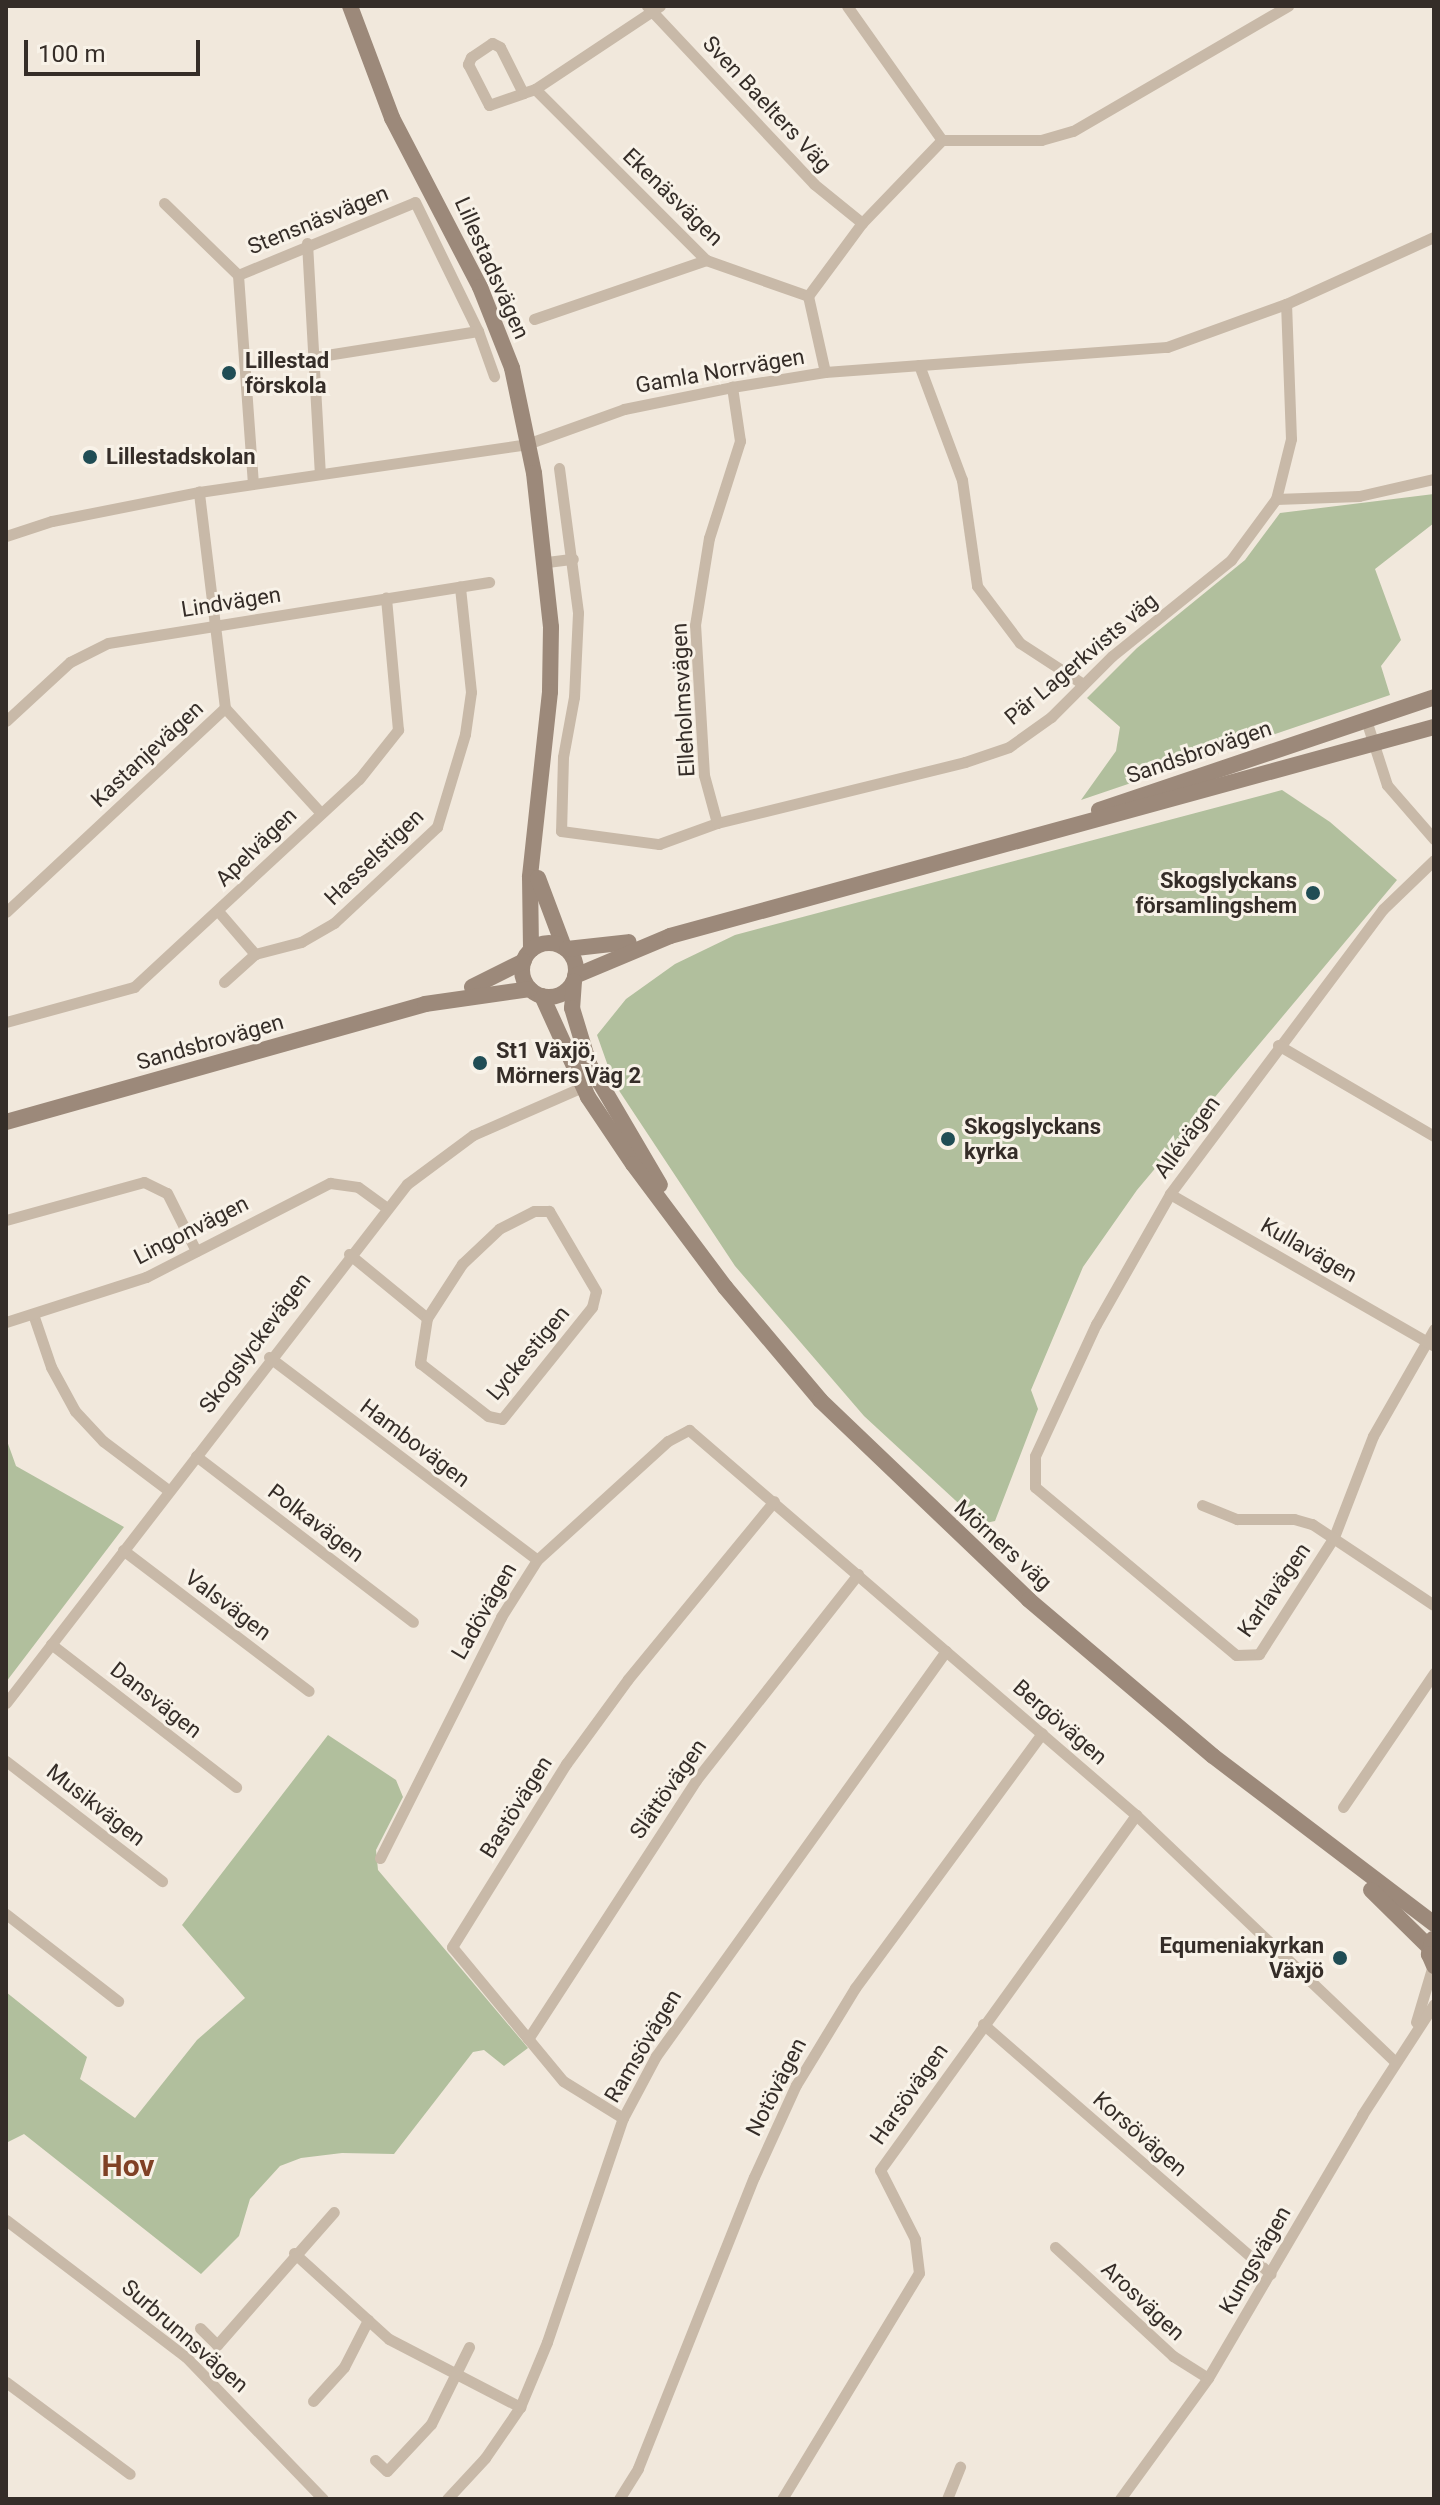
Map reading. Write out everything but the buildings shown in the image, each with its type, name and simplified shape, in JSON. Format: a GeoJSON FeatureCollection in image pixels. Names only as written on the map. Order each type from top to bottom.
{"type":"FeatureCollection","features":[{"type":"Feature","properties":{"kind":"main road","name":"Lillestadsvägen"},"geometry":{"type":"LineString","coordinates":[[350,6],[392,118],[480,287],[512,368],[527,444],[547,562],[550,692],[532,846],[527,956]]}},
{"type":"Feature","properties":{"kind":"main road","name":"Sandsbrovägen"},"geometry":{"type":"LineString","coordinates":[[980,851],[1434,697]]}},
{"type":"Feature","properties":{"kind":"main road","name":"Sandsbrovägen"},"geometry":{"type":"LineString","coordinates":[[566,948],[670,936],[1434,727]]}},
{"type":"Feature","properties":{"kind":"main road","name":"Lillestadsvägen"},"geometry":{"type":"LineString","coordinates":[[532,846],[543,899],[566,948]]}},
{"type":"Feature","properties":{"kind":"main road","name":"Sandsbrovägen"},"geometry":{"type":"LineString","coordinates":[[575,979],[670,936]]}},
{"type":"Feature","properties":{"kind":"main road"},"geometry":{"type":"LineString","coordinates":[[544,943],[566,948],[575,979],[559,995],[536,993],[523,977],[527,956],[544,943]]}},
{"type":"Feature","properties":{"kind":"main road","name":"Sandsbrovägen"},"geometry":{"type":"LineString","coordinates":[[6,1122],[425,1004],[527,956]]}},
{"type":"Feature","properties":{"kind":"main road","name":"Mörners väg"},"geometry":{"type":"LineString","coordinates":[[575,979],[572,1008],[590,1084]]}},
{"type":"Feature","properties":{"kind":"main road","name":"Sandsbrovägen"},"geometry":{"type":"LineString","coordinates":[[425,1004],[536,993]]}},
{"type":"Feature","properties":{"kind":"main road","name":"Mörners väg"},"geometry":{"type":"LineString","coordinates":[[536,993],[590,1084],[690,1238],[820,1400],[910,1490],[1029,1600],[1325,1846],[1434,1924]]}},
{"type":"Feature","properties":{"kind":"main road","name":"Mörners väg"},"geometry":{"type":"LineString","coordinates":[[1325,1846],[1433,1954]]}},
{"type":"Feature","properties":{"kind":"street"},"geometry":{"type":"LineString","coordinates":[[847,6],[942,140]]}},
{"type":"Feature","properties":{"kind":"street"},"geometry":{"type":"LineString","coordinates":[[825,372],[808,296],[862,223],[942,140],[1041,140],[1073,131],[1288,6]]}},
{"type":"Feature","properties":{"kind":"street"},"geometry":{"type":"LineString","coordinates":[[523,93],[500,47],[492,43],[471,57],[468,64],[489,105],[535,89],[654,8]]}},
{"type":"Feature","properties":{"kind":"street","name":"Sven Baelters Väg"},"geometry":{"type":"LineString","coordinates":[[654,8],[814,184],[862,223]]}},
{"type":"Feature","properties":{"kind":"street","name":"Ekenäsvägen"},"geometry":{"type":"LineString","coordinates":[[535,89],[706,260],[808,296]]}},
{"type":"Feature","properties":{"kind":"street","name":"Stensnäsvägen"},"geometry":{"type":"LineString","coordinates":[[238,275],[307,243],[415,202]]}},
{"type":"Feature","properties":{"kind":"street","name":"Lillestadsvägen"},"geometry":{"type":"LineString","coordinates":[[415,202],[478,331],[494,376]]}},
{"type":"Feature","properties":{"kind":"street"},"geometry":{"type":"LineString","coordinates":[[164,203],[238,275],[253,483]]}},
{"type":"Feature","properties":{"kind":"street","name":"Gamla Norrvägen"},"geometry":{"type":"LineString","coordinates":[[6,536],[52,521],[199,492],[527,444],[624,409],[732,387],[825,372],[1167,347],[1286,304],[1434,237]]}},
{"type":"Feature","properties":{"kind":"street"},"geometry":{"type":"LineString","coordinates":[[307,243],[320,472]]}},
{"type":"Feature","properties":{"kind":"street"},"geometry":{"type":"LineString","coordinates":[[534,319],[706,260]]}},
{"type":"Feature","properties":{"kind":"street"},"geometry":{"type":"LineString","coordinates":[[1286,304],[1291,439],[1276,499],[1359,496],[1434,479]]}},
{"type":"Feature","properties":{"kind":"street"},"geometry":{"type":"LineString","coordinates":[[314,357],[478,331]]}},
{"type":"Feature","properties":{"kind":"street"},"geometry":{"type":"LineString","coordinates":[[919,365],[962,480],[977,586],[1020,643],[1083,684]]}},
{"type":"Feature","properties":{"kind":"street","name":"Elleholmsvägen"},"geometry":{"type":"LineString","coordinates":[[717,823],[704,775],[695,625],[709,538],[740,441],[732,387]]}},
{"type":"Feature","properties":{"kind":"street"},"geometry":{"type":"LineString","coordinates":[[547,562],[573,559],[559,468]]}},
{"type":"Feature","properties":{"kind":"street","name":"Kastanjevägen"},"geometry":{"type":"LineString","coordinates":[[6,912],[225,708],[218,624],[199,492]]}},
{"type":"Feature","properties":{"kind":"street","name":"Pär Lagerkvists väg"},"geometry":{"type":"LineString","coordinates":[[573,559],[578,613],[574,697],[563,757],[561,831],[659,844],[717,823],[965,762],[1009,747],[1051,717],[1083,684],[1231,560],[1276,499]]}},
{"type":"Feature","properties":{"kind":"street","name":"Lindvägen"},"geometry":{"type":"LineString","coordinates":[[6,721],[85,653],[108,643],[489,582]]}},
{"type":"Feature","properties":{"kind":"street","name":"Hasselstigen"},"geometry":{"type":"LineString","coordinates":[[255,954],[301,942],[334,923],[444,816],[471,692],[460,587]]}},
{"type":"Feature","properties":{"kind":"street","name":"Apelvägen"},"geometry":{"type":"LineString","coordinates":[[6,1022],[134,987],[359,779],[398,730],[386,598]]}},
{"type":"Feature","properties":{"kind":"street"},"geometry":{"type":"LineString","coordinates":[[225,708],[321,813]]}},
{"type":"Feature","properties":{"kind":"street"},"geometry":{"type":"LineString","coordinates":[[1366,720],[1387,785],[1434,839]]}},
{"type":"Feature","properties":{"kind":"street","name":"Allévägen"},"geometry":{"type":"LineString","coordinates":[[1032,1474],[1035,1456],[1096,1324],[1170,1194],[1278,1045],[1383,909],[1434,860]]}},
{"type":"Feature","properties":{"kind":"street"},"geometry":{"type":"LineString","coordinates":[[218,911],[255,954],[224,982]]}},
{"type":"Feature","properties":{"kind":"street"},"geometry":{"type":"LineString","coordinates":[[1278,1045],[1434,1136]]}},
{"type":"Feature","properties":{"kind":"street","name":"Skogslyckevägen"},"geometry":{"type":"LineString","coordinates":[[6,1703],[386,1207],[457,1145],[590,1084]]}},
{"type":"Feature","properties":{"kind":"street"},"geometry":{"type":"LineString","coordinates":[[6,1220],[144,1182],[167,1193],[196,1251]]}},
{"type":"Feature","properties":{"kind":"street","name":"Lingonvägen"},"geometry":{"type":"LineString","coordinates":[[6,1322],[146,1277],[330,1183],[358,1187],[386,1207]]}},
{"type":"Feature","properties":{"kind":"street","name":"Kullavägen"},"geometry":{"type":"LineString","coordinates":[[1170,1194],[1430,1344]]}},
{"type":"Feature","properties":{"kind":"street","name":"Lyckestigen"},"geometry":{"type":"LineString","coordinates":[[534,1211],[549,1211],[596,1291],[592,1307],[502,1419],[488,1416],[420,1363],[427,1318],[462,1264],[499,1229],[534,1211]]}},
{"type":"Feature","properties":{"kind":"street"},"geometry":{"type":"LineString","coordinates":[[349,1254],[427,1318]]}},
{"type":"Feature","properties":{"kind":"street"},"geometry":{"type":"LineString","coordinates":[[33,1314],[51,1367],[75,1411],[103,1441],[168,1490]]}},
{"type":"Feature","properties":{"kind":"street","name":"Karlavägen"},"geometry":{"type":"LineString","coordinates":[[1032,1474],[1035,1487],[1052,1505],[1236,1655],[1259,1654],[1334,1537],[1373,1436],[1430,1344],[1434,1329]]}},
{"type":"Feature","properties":{"kind":"street","name":"Hambovägen"},"geometry":{"type":"LineString","coordinates":[[269,1357],[537,1560]]}},
{"type":"Feature","properties":{"kind":"street","name":"Ladövägen"},"geometry":{"type":"LineString","coordinates":[[380,1858],[494,1630],[537,1560],[684,1431]]}},
{"type":"Feature","properties":{"kind":"street","name":"Bergövägen"},"geometry":{"type":"LineString","coordinates":[[684,1431],[701,1438],[1136,1815],[1395,2062]]}},
{"type":"Feature","properties":{"kind":"street","name":"Polkavägen"},"geometry":{"type":"LineString","coordinates":[[196,1456],[413,1622]]}},
{"type":"Feature","properties":{"kind":"street","name":"Bastövägen"},"geometry":{"type":"LineString","coordinates":[[623,2118],[563,2081],[452,1947],[566,1764],[628,1679],[774,1501]]}},
{"type":"Feature","properties":{"kind":"street"},"geometry":{"type":"LineString","coordinates":[[1202,1505],[1237,1519],[1294,1519],[1334,1537],[1434,1605]]}},
{"type":"Feature","properties":{"kind":"street","name":"Valsvägen"},"geometry":{"type":"LineString","coordinates":[[123,1550],[309,1691]]}},
{"type":"Feature","properties":{"kind":"street","name":"Slättövägen"},"geometry":{"type":"LineString","coordinates":[[528,2039],[696,1780],[858,1574]]}},
{"type":"Feature","properties":{"kind":"street","name":"Dansvägen"},"geometry":{"type":"LineString","coordinates":[[51,1644],[236,1787]]}},
{"type":"Feature","properties":{"kind":"street","name":"Ramsövägen"},"geometry":{"type":"LineString","coordinates":[[450,2498],[485,2458],[520,2407],[547,2342],[623,2118],[688,2008],[946,1651]]}},
{"type":"Feature","properties":{"kind":"street"},"geometry":{"type":"LineString","coordinates":[[1343,1807],[1434,1673]]}},
{"type":"Feature","properties":{"kind":"street","name":"Notövägen"},"geometry":{"type":"LineString","coordinates":[[619,2499],[638,2468],[796,2085],[855,1988],[1042,1733]]}},
{"type":"Feature","properties":{"kind":"street","name":"Musikvägen"},"geometry":{"type":"LineString","coordinates":[[6,1761],[162,1881]]}},
{"type":"Feature","properties":{"kind":"street","name":"Harsövägen"},"geometry":{"type":"LineString","coordinates":[[782,2499],[919,2273],[915,2239],[880,2170],[1136,1815]]}},
{"type":"Feature","properties":{"kind":"street"},"geometry":{"type":"LineString","coordinates":[[6,1914],[118,2001]]}},
{"type":"Feature","properties":{"kind":"street","name":"Kungsvägen"},"geometry":{"type":"LineString","coordinates":[[1413,2032],[1433,1954]]}},
{"type":"Feature","properties":{"kind":"street","name":"Kungsvägen"},"geometry":{"type":"LineString","coordinates":[[1120,2499],[1208,2378],[1413,2032],[1434,2004]]}},
{"type":"Feature","properties":{"kind":"street","name":"Korsövägen"},"geometry":{"type":"LineString","coordinates":[[983,2024],[1271,2274]]}},
{"type":"Feature","properties":{"kind":"street"},"geometry":{"type":"LineString","coordinates":[[200,2328],[217,2345],[294,2253],[334,2212]]}},
{"type":"Feature","properties":{"kind":"street","name":"Surbrunnsvägen"},"geometry":{"type":"LineString","coordinates":[[6,2220],[186,2357],[323,2499]]}},
{"type":"Feature","properties":{"kind":"street","name":"Arosvägen"},"geometry":{"type":"LineString","coordinates":[[1055,2247],[1173,2356],[1208,2378]]}},
{"type":"Feature","properties":{"kind":"street"},"geometry":{"type":"LineString","coordinates":[[294,2253],[389,2339],[520,2407]]}},
{"type":"Feature","properties":{"kind":"street"},"geometry":{"type":"LineString","coordinates":[[313,2401],[344,2367],[368,2320]]}},
{"type":"Feature","properties":{"kind":"street"},"geometry":{"type":"LineString","coordinates":[[375,2460],[387,2471],[431,2424],[469,2347]]}},
{"type":"Feature","properties":{"kind":"street"},"geometry":{"type":"LineString","coordinates":[[6,2382],[130,2474]]}},
{"type":"Feature","properties":{"kind":"street"},"geometry":{"type":"LineString","coordinates":[[952,2497],[960,2466]]}},
{"type":"Feature","properties":{"kind":"green space"},"geometry":{"type":"Polygon","coordinates":[[[1434,494],[1434,523],[1375,569],[1401,640],[1381,666],[1390,695],[1081,800],[1116,751],[1120,727],[1087,698],[1137,648],[1245,560],[1280,513],[1434,494]]]}},
{"type":"Feature","properties":{"kind":"green space"},"geometry":{"type":"Polygon","coordinates":[[[1282,790],[1330,822],[1397,880],[1137,1190],[1083,1267],[1031,1390],[1038,1409],[995,1521],[981,1524],[864,1416],[735,1266],[614,1083],[597,1035],[626,999],[675,964],[735,935],[1282,790]]]}},
{"type":"Feature","properties":{"kind":"green space"},"geometry":{"type":"Polygon","coordinates":[[[6,1438],[16,1466],[124,1527],[6,1682],[6,1438]]]}},
{"type":"Feature","properties":{"kind":"green space"},"geometry":{"type":"Polygon","coordinates":[[[328,1735],[396,1780],[403,1797],[376,1850],[378,1870],[528,2048],[504,2066],[484,2050],[473,2052],[394,2154],[342,2153],[301,2158],[280,2166],[250,2199],[239,2236],[201,2274],[24,2134],[6,2143],[6,1992],[87,2057],[80,2079],[135,2118],[197,2040],[245,1998],[182,1925],[328,1735]]]}},
{"type":"Feature","properties":{"kind":"place","name":"Lillestad förskola"},"geometry":{"type":"Point","coordinates":[229,373]}},
{"type":"Feature","properties":{"kind":"place","name":"Lillestadskolan"},"geometry":{"type":"Point","coordinates":[90,457]}},
{"type":"Feature","properties":{"kind":"place","name":"Skogslyckans församlingshem"},"geometry":{"type":"Point","coordinates":[1313,893]}},
{"type":"Feature","properties":{"kind":"place","name":"St1 Växjö, Mörners Väg 2"},"geometry":{"type":"Point","coordinates":[480,1063]}},
{"type":"Feature","properties":{"kind":"place","name":"Skogslyckans kyrka"},"geometry":{"type":"Point","coordinates":[948,1139]}},
{"type":"Feature","properties":{"kind":"place","name":"Equmeniakyrkan Växjö"},"geometry":{"type":"Point","coordinates":[1340,1958]}},
{"type":"Feature","properties":{"kind":"district","name":"Hov"},"geometry":{"type":"Point","coordinates":[128,2166]}}]}
